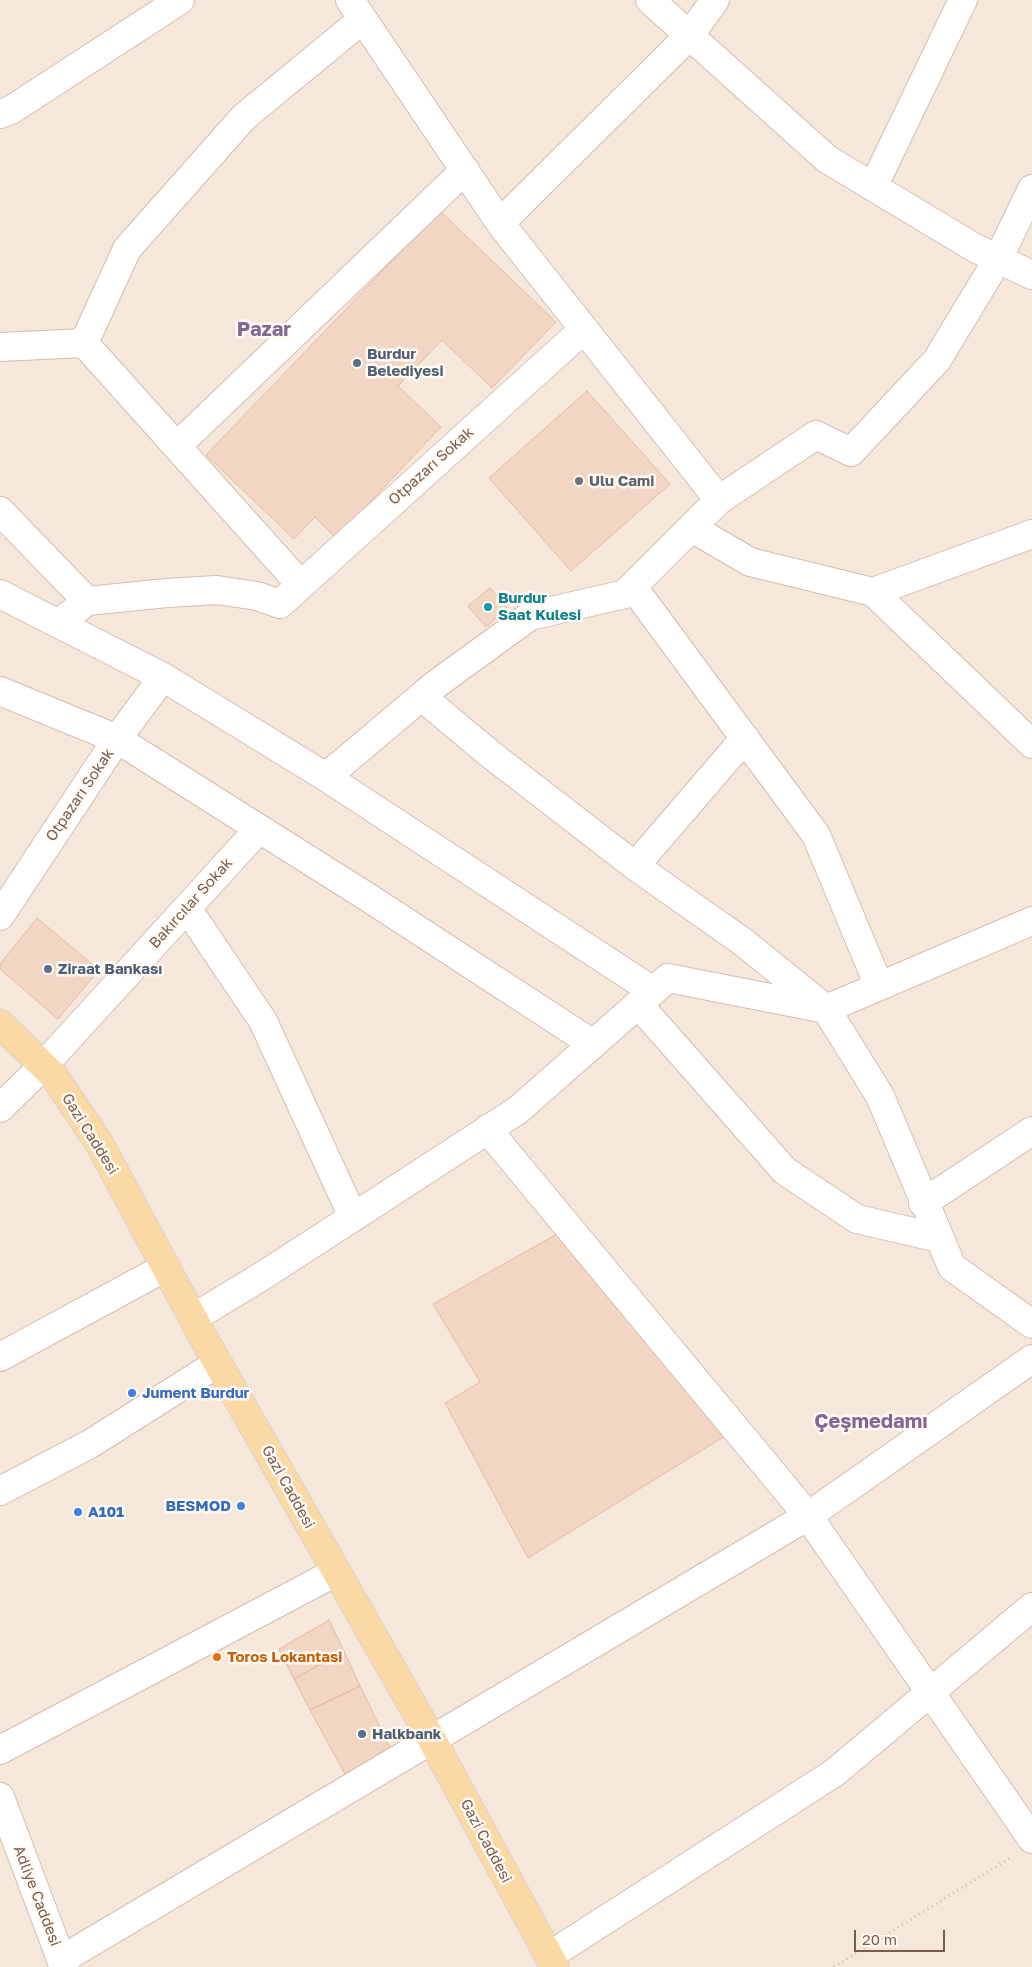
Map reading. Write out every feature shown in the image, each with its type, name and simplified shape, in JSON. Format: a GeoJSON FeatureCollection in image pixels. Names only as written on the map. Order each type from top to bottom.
{"type":"FeatureCollection","features":[{"type":"Feature","properties":{"kind":"main road","name":"Gazi Caddesi"},"geometry":{"type":"LineString","coordinates":[[0,1024],[54,1076],[99,1143],[218,1363],[431,1738],[552,1962]]}},
{"type":"Feature","properties":{"kind":"street"},"geometry":{"type":"LineString","coordinates":[[0,114],[11,110],[180,0]]}},
{"type":"Feature","properties":{"kind":"street"},"geometry":{"type":"LineString","coordinates":[[650,0],[827,159],[975,248],[1032,275]]}},
{"type":"Feature","properties":{"kind":"street"},"geometry":{"type":"LineString","coordinates":[[500,223],[689,36],[715,0]]}},
{"type":"Feature","properties":{"kind":"street"},"geometry":{"type":"LineString","coordinates":[[873,187],[963,0]]}},
{"type":"Feature","properties":{"kind":"street"},"geometry":{"type":"LineString","coordinates":[[84,343],[127,249],[244,117],[357,10],[500,223],[719,500]]}},
{"type":"Feature","properties":{"kind":"street"},"geometry":{"type":"LineString","coordinates":[[177,446],[465,170]]}},
{"type":"Feature","properties":{"kind":"street"},"geometry":{"type":"LineString","coordinates":[[326,777],[422,696],[530,616],[625,594],[719,500],[816,435],[851,452],[937,360],[998,259],[1032,189]]}},
{"type":"Feature","properties":{"kind":"street","name":"Otpazarı Sokak"},"geometry":{"type":"LineString","coordinates":[[87,601],[217,590],[257,596],[280,604],[584,329]]}},
{"type":"Feature","properties":{"kind":"street"},"geometry":{"type":"LineString","coordinates":[[0,346],[84,343],[301,585]]}},
{"type":"Feature","properties":{"kind":"street"},"geometry":{"type":"LineString","coordinates":[[0,511],[87,601],[59,623]]}},
{"type":"Feature","properties":{"kind":"street"},"geometry":{"type":"LineString","coordinates":[[692,528],[750,562],[873,592],[1032,744]]}},
{"type":"Feature","properties":{"kind":"street"},"geometry":{"type":"LineString","coordinates":[[873,592],[1032,534]]}},
{"type":"Feature","properties":{"kind":"street"},"geometry":{"type":"LineString","coordinates":[[633,587],[816,835],[879,986]]}},
{"type":"Feature","properties":{"kind":"street"},"geometry":{"type":"LineString","coordinates":[[0,594],[164,677],[326,777],[646,997],[784,1171],[857,1219],[939,1238]]}},
{"type":"Feature","properties":{"kind":"street","name":"Otpazarı Sokak"},"geometry":{"type":"LineString","coordinates":[[0,916],[117,739],[164,677]]}},
{"type":"Feature","properties":{"kind":"street"},"geometry":{"type":"LineString","coordinates":[[0,692],[117,739],[258,830],[369,898],[593,1044]]}},
{"type":"Feature","properties":{"kind":"street"},"geometry":{"type":"LineString","coordinates":[[422,696],[490,754],[635,866],[743,942],[826,1009],[880,1096],[923,1203],[952,1267],[1032,1324]]}},
{"type":"Feature","properties":{"kind":"street"},"geometry":{"type":"LineString","coordinates":[[635,866],[745,738]]}},
{"type":"Feature","properties":{"kind":"street","name":"Bakırcılar Sokak"},"geometry":{"type":"LineString","coordinates":[[0,1108],[43,1066],[258,830]]}},
{"type":"Feature","properties":{"kind":"street"},"geometry":{"type":"LineString","coordinates":[[187,908],[263,1021],[352,1217]]}},
{"type":"Feature","properties":{"kind":"street"},"geometry":{"type":"LineString","coordinates":[[193,1318],[518,1110],[668,978],[826,1009],[1032,921]]}},
{"type":"Feature","properties":{"kind":"street"},"geometry":{"type":"LineString","coordinates":[[488,1129],[808,1516],[930,1693],[1024,1847]]}},
{"type":"Feature","properties":{"kind":"street"},"geometry":{"type":"LineString","coordinates":[[923,1203],[1032,1131]]}},
{"type":"Feature","properties":{"kind":"street"},"geometry":{"type":"LineString","coordinates":[[0,1357],[166,1267]]}},
{"type":"Feature","properties":{"kind":"street"},"geometry":{"type":"LineString","coordinates":[[62,1963],[431,1738],[808,1516],[1032,1359]]}},
{"type":"Feature","properties":{"kind":"street"},"geometry":{"type":"LineString","coordinates":[[0,1491],[90,1444],[218,1363]]}},
{"type":"Feature","properties":{"kind":"street"},"geometry":{"type":"LineString","coordinates":[[0,1750],[336,1572]]}},
{"type":"Feature","properties":{"kind":"street"},"geometry":{"type":"LineString","coordinates":[[552,1962],[834,1773],[1032,1607]]}},
{"type":"Feature","properties":{"kind":"street","name":"Adliye Caddesi"},"geometry":{"type":"LineString","coordinates":[[0,1797],[62,1963]]}},
{"type":"Feature","properties":{"kind":"path"},"geometry":{"type":"LineString","coordinates":[[834,1967],[1024,1847]]}},
{"type":"Feature","properties":{"kind":"shaded area"},"geometry":{"type":"Polygon","coordinates":[[[0,0],[1032,0],[1032,1967],[0,1967],[0,0]]]}},
{"type":"Feature","properties":{"kind":"building","name":"Burdur Belediyesi"},"geometry":{"type":"Polygon","coordinates":[[[440,211],[556,322],[492,388],[442,340],[398,386],[441,427],[336,538],[315,517],[294,539],[206,455],[440,211]]]}},
{"type":"Feature","properties":{"kind":"building","name":"Ulu Cami"},"geometry":{"type":"Polygon","coordinates":[[[587,391],[670,484],[571,571],[489,478],[587,391]]]}},
{"type":"Feature","properties":{"kind":"building","name":"Burdur Saat Kulesi"},"geometry":{"type":"Polygon","coordinates":[[[490,588],[507,608],[486,627],[468,606],[490,588]]]}},
{"type":"Feature","properties":{"kind":"building"},"geometry":{"type":"Polygon","coordinates":[[[37,918],[99,970],[58,1019],[0,969],[0,964],[37,918]]]}},
{"type":"Feature","properties":{"kind":"building"},"geometry":{"type":"Polygon","coordinates":[[[557,1234],[725,1436],[528,1558],[445,1403],[480,1382],[433,1304],[557,1234]]]}},
{"type":"Feature","properties":{"kind":"building"},"geometry":{"type":"Polygon","coordinates":[[[329,1620],[344,1651],[294,1679],[279,1649],[329,1620]]]}},
{"type":"Feature","properties":{"kind":"building"},"geometry":{"type":"Polygon","coordinates":[[[344,1651],[360,1686],[310,1710],[294,1679],[344,1651]]]}},
{"type":"Feature","properties":{"kind":"building"},"geometry":{"type":"Polygon","coordinates":[[[360,1686],[392,1752],[347,1778],[310,1710],[360,1686]]]}},
{"type":"Feature","properties":{"kind":"place","name":"Burdur Belediyesi"},"geometry":{"type":"Point","coordinates":[357,363]}},
{"type":"Feature","properties":{"kind":"place","name":"Ulu Cami"},"geometry":{"type":"Point","coordinates":[579,481]}},
{"type":"Feature","properties":{"kind":"place","name":"Burdur Saat Kulesi"},"geometry":{"type":"Point","coordinates":[488,607]}},
{"type":"Feature","properties":{"kind":"place","name":"Ziraat Bankası"},"geometry":{"type":"Point","coordinates":[48,969]}},
{"type":"Feature","properties":{"kind":"place","name":"Jument Burdur"},"geometry":{"type":"Point","coordinates":[132,1393]}},
{"type":"Feature","properties":{"kind":"place","name":"BESMOD"},"geometry":{"type":"Point","coordinates":[241,1506]}},
{"type":"Feature","properties":{"kind":"place","name":"A101"},"geometry":{"type":"Point","coordinates":[78,1512]}},
{"type":"Feature","properties":{"kind":"place","name":"Toros Lokantasi"},"geometry":{"type":"Point","coordinates":[217,1657]}},
{"type":"Feature","properties":{"kind":"place","name":"Halkbank"},"geometry":{"type":"Point","coordinates":[362,1734]}},
{"type":"Feature","properties":{"kind":"district","name":"Pazar"},"geometry":{"type":"Point","coordinates":[264,330]}},
{"type":"Feature","properties":{"kind":"district","name":"Çeşmedamı"},"geometry":{"type":"Point","coordinates":[871,1422]}}]}
